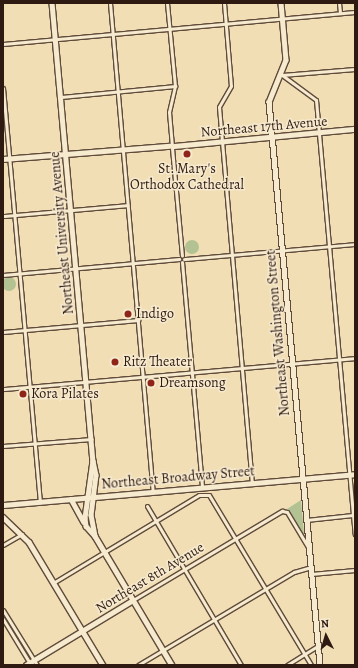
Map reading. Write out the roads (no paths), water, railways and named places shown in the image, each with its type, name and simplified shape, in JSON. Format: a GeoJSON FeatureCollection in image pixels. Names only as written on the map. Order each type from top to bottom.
{"type":"FeatureCollection","features":[{"type":"Feature","properties":{"kind":"main road","name":"Northeast University Avenue"},"geometry":{"type":"LineString","coordinates":[[52,3],[93,461],[96,475],[91,519],[95,536]]}},
{"type":"Feature","properties":{"kind":"main road","name":"Northeast Washington Street"},"geometry":{"type":"LineString","coordinates":[[281,3],[286,60],[282,75],[269,102],[320,665]]}},
{"type":"Feature","properties":{"kind":"main road","name":"Northeast 17th Avenue"},"geometry":{"type":"LineString","coordinates":[[3,159],[172,146],[355,129]]}},
{"type":"Feature","properties":{"kind":"main road","name":"Northeast University Avenue"},"geometry":{"type":"LineString","coordinates":[[93,461],[86,526],[95,536],[172,665]]}},
{"type":"Feature","properties":{"kind":"main road","name":"Northeast Broadway Street"},"geometry":{"type":"LineString","coordinates":[[3,505],[352,474]]}},
{"type":"Feature","properties":{"kind":"main road"},"geometry":{"type":"LineString","coordinates":[[71,499],[86,526]]}},
{"type":"Feature","properties":{"kind":"main road"},"geometry":{"type":"LineString","coordinates":[[3,517],[22,534],[103,665]]}},
{"type":"Feature","properties":{"kind":"main road","name":"Northeast 8th Avenue"},"geometry":{"type":"LineString","coordinates":[[32,664],[133,600]]}},
{"type":"Feature","properties":{"kind":"street"},"geometry":{"type":"LineString","coordinates":[[110,3],[153,492]]}},
{"type":"Feature","properties":{"kind":"street"},"geometry":{"type":"LineString","coordinates":[[167,3],[174,86],[169,110],[202,488]]}},
{"type":"Feature","properties":{"kind":"street"},"geometry":{"type":"LineString","coordinates":[[224,3],[231,86],[219,107],[252,483]]}},
{"type":"Feature","properties":{"kind":"street"},"geometry":{"type":"LineString","coordinates":[[339,3],[340,13]]}},
{"type":"Feature","properties":{"kind":"street"},"geometry":{"type":"LineString","coordinates":[[3,44],[355,12]]}},
{"type":"Feature","properties":{"kind":"street"},"geometry":{"type":"LineString","coordinates":[[282,75],[355,68]]}},
{"type":"Feature","properties":{"kind":"street"},"geometry":{"type":"LineString","coordinates":[[282,75],[316,100],[348,459],[352,474],[355,534]]}},
{"type":"Feature","properties":{"kind":"street"},"geometry":{"type":"LineString","coordinates":[[61,97],[174,86]]}},
{"type":"Feature","properties":{"kind":"street"},"geometry":{"type":"LineString","coordinates":[[3,88],[40,502]]}},
{"type":"Feature","properties":{"kind":"street"},"geometry":{"type":"LineString","coordinates":[[3,216],[128,205]]}},
{"type":"Feature","properties":{"kind":"street"},"geometry":{"type":"LineString","coordinates":[[3,275],[355,244]]}},
{"type":"Feature","properties":{"kind":"street"},"geometry":{"type":"LineString","coordinates":[[3,332],[138,320]]}},
{"type":"Feature","properties":{"kind":"street"},"geometry":{"type":"LineString","coordinates":[[3,389],[355,358]]}},
{"type":"Feature","properties":{"kind":"street"},"geometry":{"type":"LineString","coordinates":[[3,446],[92,439]]}},
{"type":"Feature","properties":{"kind":"street"},"geometry":{"type":"LineString","coordinates":[[53,582],[154,521],[204,494],[209,495],[311,665]]}},
{"type":"Feature","properties":{"kind":"street"},"geometry":{"type":"LineString","coordinates":[[147,506],[154,521],[241,665]]}},
{"type":"Feature","properties":{"kind":"street","name":"Northeast 8th Avenue"},"geometry":{"type":"LineString","coordinates":[[133,600],[285,511],[309,548]]}},
{"type":"Feature","properties":{"kind":"street"},"geometry":{"type":"LineString","coordinates":[[306,520],[353,515]]}},
{"type":"Feature","properties":{"kind":"street"},"geometry":{"type":"LineString","coordinates":[[3,545],[22,534]]}},
{"type":"Feature","properties":{"kind":"street"},"geometry":{"type":"LineString","coordinates":[[138,665],[294,572],[311,567]]}},
{"type":"Feature","properties":{"kind":"street"},"geometry":{"type":"LineString","coordinates":[[311,574],[355,570]]}},
{"type":"Feature","properties":{"kind":"street"},"geometry":{"type":"LineString","coordinates":[[3,611],[32,664]]}},
{"type":"Feature","properties":{"kind":"street"},"geometry":{"type":"LineString","coordinates":[[3,619],[32,664]]}},
{"type":"Feature","properties":{"kind":"street"},"geometry":{"type":"LineString","coordinates":[[287,665],[318,646]]}},
{"type":"Feature","properties":{"kind":"place","name":"St. Mary's Orthodox Cathedral"},"geometry":{"type":"Point","coordinates":[187,154]}},
{"type":"Feature","properties":{"kind":"place","name":"Indigo"},"geometry":{"type":"Point","coordinates":[128,314]}},
{"type":"Feature","properties":{"kind":"place","name":"Ritz Theater"},"geometry":{"type":"Point","coordinates":[115,362]}},
{"type":"Feature","properties":{"kind":"place","name":"Dreamsong"},"geometry":{"type":"Point","coordinates":[151,383]}},
{"type":"Feature","properties":{"kind":"place","name":"Kora Pilates"},"geometry":{"type":"Point","coordinates":[23,394]}}]}
